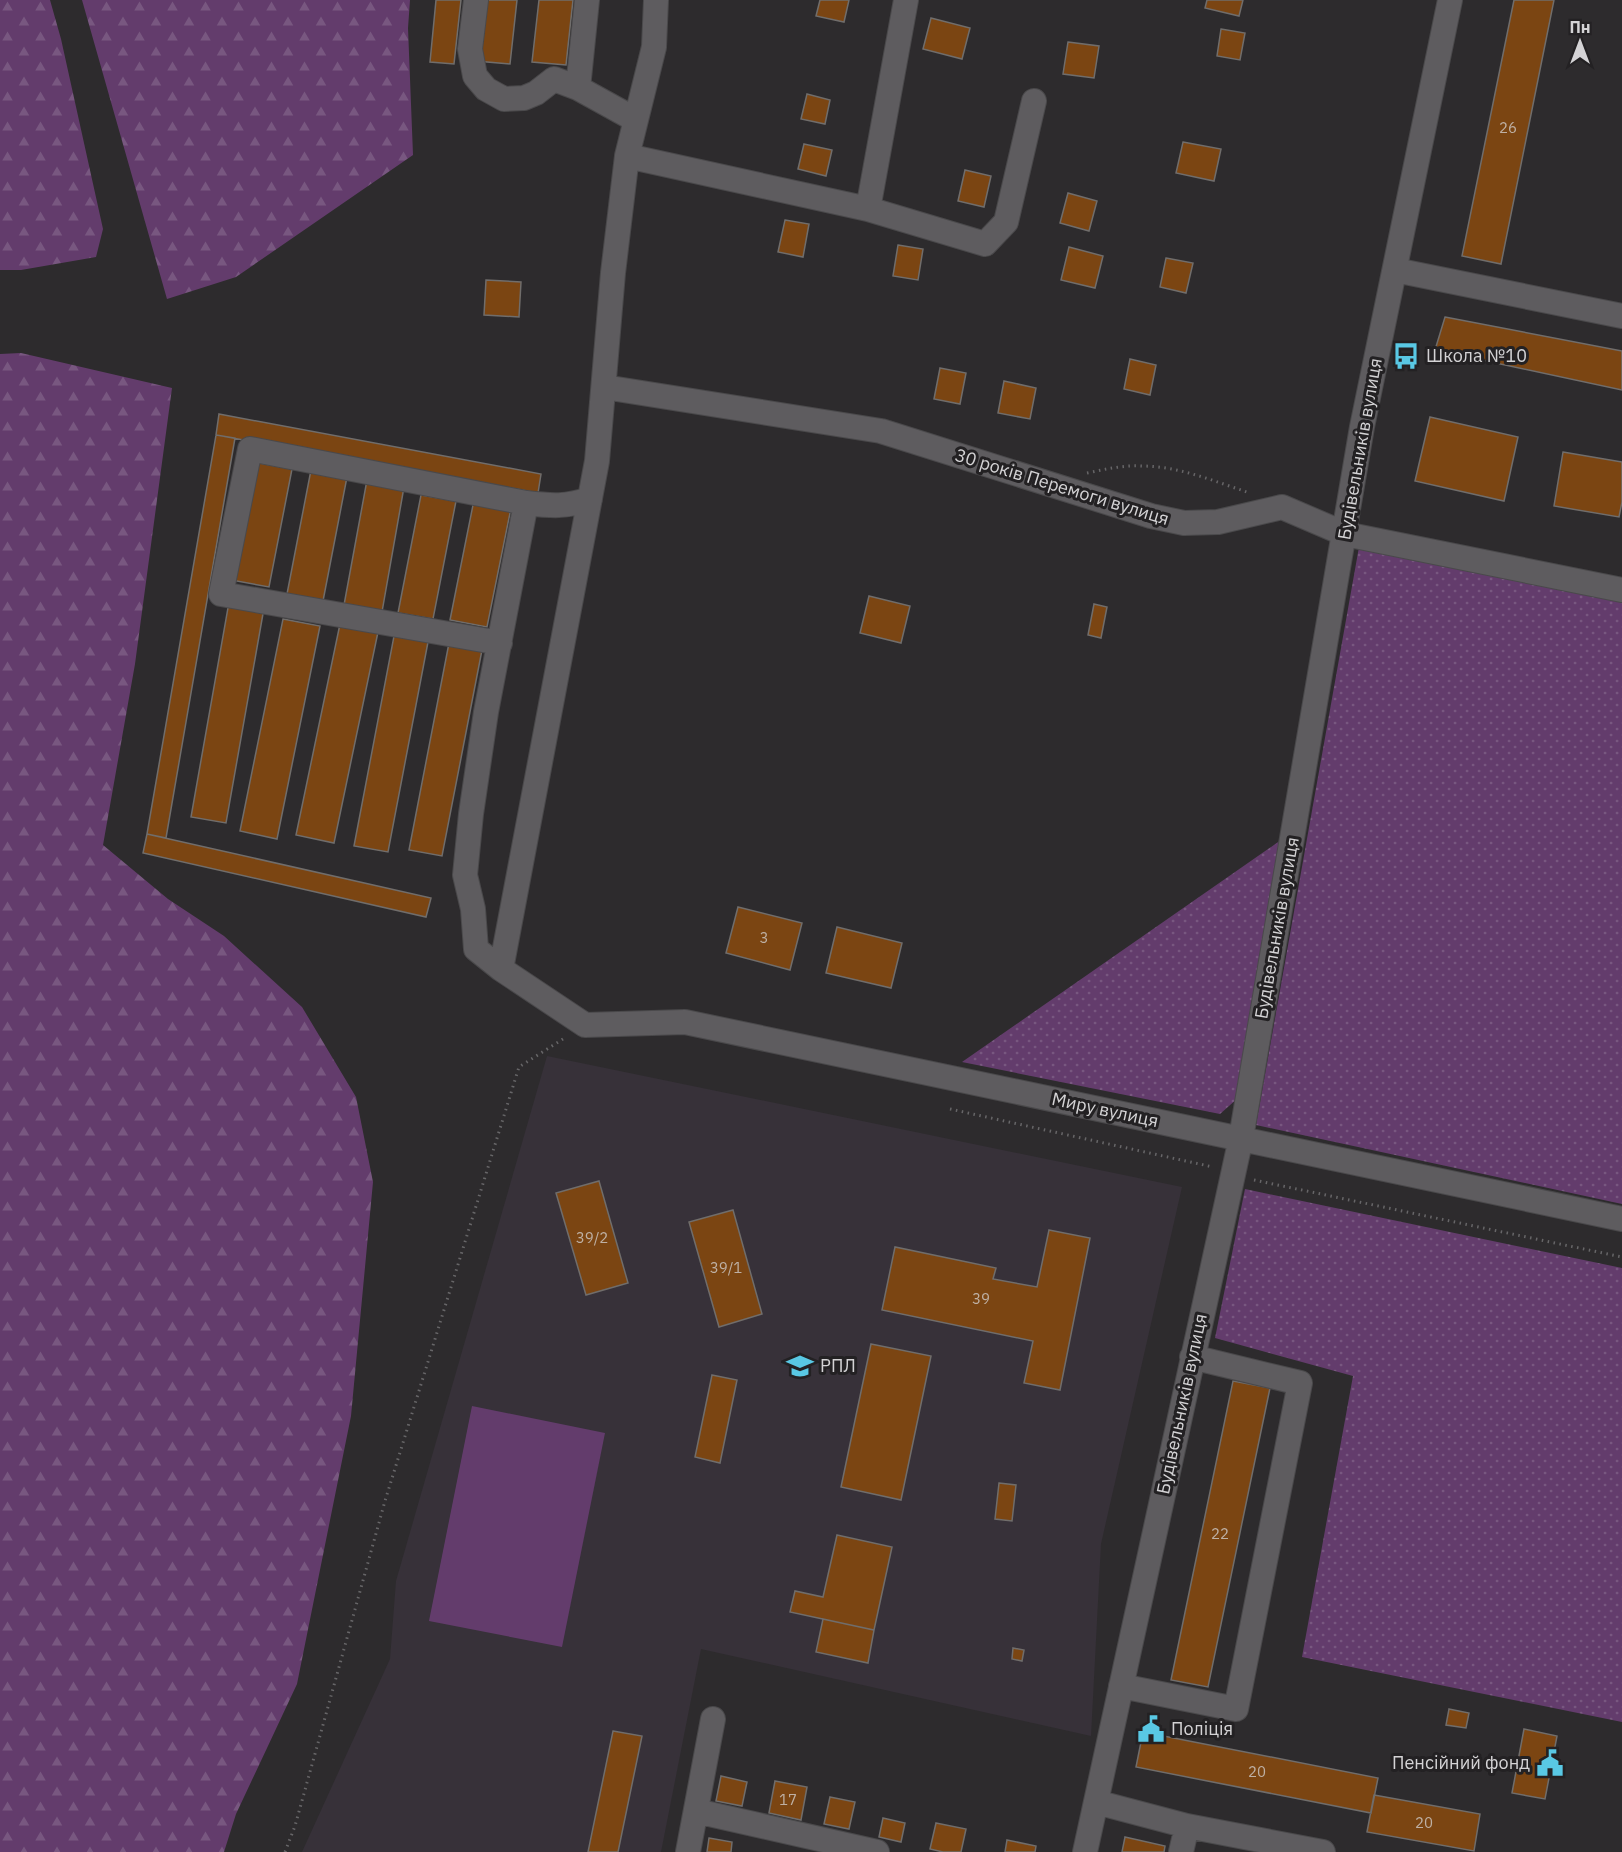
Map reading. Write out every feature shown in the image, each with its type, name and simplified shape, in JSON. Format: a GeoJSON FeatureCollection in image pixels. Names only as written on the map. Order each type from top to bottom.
{"type":"FeatureCollection","features":[{"type":"Feature","properties":{"kind":"street"},"geometry":{"type":"LineString","coordinates":[[477,0],[470,49],[475,76],[486,89],[504,99],[524,98],[536,93],[554,79],[578,88],[636,120]]}},
{"type":"Feature","properties":{"kind":"street"},"geometry":{"type":"LineString","coordinates":[[578,88],[587,0]]}},
{"type":"Feature","properties":{"kind":"street"},"geometry":{"type":"LineString","coordinates":[[501,969],[597,461],[613,273],[627,156],[654,48],[656,0]]}},
{"type":"Feature","properties":{"kind":"street"},"geometry":{"type":"LineString","coordinates":[[868,208],[906,0]]}},
{"type":"Feature","properties":{"kind":"street","name":"Будівельників вулиця"},"geometry":{"type":"LineString","coordinates":[[1085,1852],[1241,1138],[1362,427],[1450,0]]}},
{"type":"Feature","properties":{"kind":"street"},"geometry":{"type":"LineString","coordinates":[[627,156],[868,208],[985,244],[1006,222],[1034,100]]}},
{"type":"Feature","properties":{"kind":"street"},"geometry":{"type":"LineString","coordinates":[[1395,270],[1622,316]]}},
{"type":"Feature","properties":{"kind":"street","name":"30 років Перемоги вулиця"},"geometry":{"type":"LineString","coordinates":[[604,387],[881,432],[1151,516],[1184,523],[1218,522],[1282,507],[1345,534],[1622,590]]}},
{"type":"Feature","properties":{"kind":"street"},"geometry":{"type":"LineString","coordinates":[[500,643],[221,594],[250,449],[526,503],[569,506],[590,499]]}},
{"type":"Feature","properties":{"kind":"street"},"geometry":{"type":"LineString","coordinates":[[526,503],[486,712],[471,814],[465,875],[473,909],[476,949],[501,969],[585,1025]]}},
{"type":"Feature","properties":{"kind":"street","name":"Миру вулиця"},"geometry":{"type":"LineString","coordinates":[[585,1025],[685,1022],[1622,1219]]}},
{"type":"Feature","properties":{"kind":"street"},"geometry":{"type":"LineString","coordinates":[[1121,1686],[1236,1709],[1300,1383],[1192,1357]]}},
{"type":"Feature","properties":{"kind":"street"},"geometry":{"type":"LineString","coordinates":[[688,1852],[713,1719]]}},
{"type":"Feature","properties":{"kind":"street"},"geometry":{"type":"LineString","coordinates":[[1096,1802],[1187,1826],[1318,1852]]}},
{"type":"Feature","properties":{"kind":"street"},"geometry":{"type":"LineString","coordinates":[[696,1811],[877,1852]]}},
{"type":"Feature","properties":{"kind":"street"},"geometry":{"type":"LineString","coordinates":[[1182,1852],[1187,1826]]}},
{"type":"Feature","properties":{"kind":"path"},"geometry":{"type":"LineString","coordinates":[[1084,474],[1123,466],[1145,465],[1177,470],[1253,494]]}},
{"type":"Feature","properties":{"kind":"path"},"geometry":{"type":"LineString","coordinates":[[285,1852],[295,1826],[385,1501],[519,1067],[585,1025]]}},
{"type":"Feature","properties":{"kind":"path"},"geometry":{"type":"LineString","coordinates":[[950,1109],[1233,1171],[1251,1179],[1622,1257]]}},
{"type":"Feature","properties":{"kind":"shaded area","name":"РПЛ"},"geometry":{"type":"Polygon","coordinates":[[[547,1056],[1182,1187],[1101,1544],[1091,1736],[701,1649],[661,1852],[302,1852],[390,1659],[396,1581],[547,1056]]]}},
{"type":"Feature","properties":{"kind":"green space"},"geometry":{"type":"Polygon","coordinates":[[[0,0],[50,0],[61,39],[103,229],[96,257],[21,270],[0,270],[0,0]]]}},
{"type":"Feature","properties":{"kind":"green space"},"geometry":{"type":"Polygon","coordinates":[[[82,0],[410,0],[408,28],[413,155],[236,277],[167,299],[82,0]]]}},
{"type":"Feature","properties":{"kind":"green space"},"geometry":{"type":"Polygon","coordinates":[[[21,353],[172,388],[135,664],[103,845],[168,899],[224,936],[302,1007],[356,1097],[373,1182],[351,1416],[297,1684],[236,1814],[224,1852],[0,1852],[0,354],[21,353]]]}},
{"type":"Feature","properties":{"kind":"green space"},"geometry":{"type":"Polygon","coordinates":[[[1359,547],[1622,602],[1622,1204],[1256,1125],[1359,547]]]}},
{"type":"Feature","properties":{"kind":"green space"},"geometry":{"type":"Polygon","coordinates":[[[1281,840],[1238,1098],[1220,1114],[962,1062],[1281,840]]]}},
{"type":"Feature","properties":{"kind":"green space"},"geometry":{"type":"Polygon","coordinates":[[[1245,1189],[1622,1268],[1622,1722],[1302,1657],[1353,1376],[1215,1338],[1245,1189]]]}},
{"type":"Feature","properties":{"kind":"green space"},"geometry":{"type":"Polygon","coordinates":[[[472,1406],[605,1433],[562,1647],[429,1621],[472,1406]]]}},
{"type":"Feature","properties":{"kind":"building"},"geometry":{"type":"Polygon","coordinates":[[[436,0],[461,0],[454,64],[430,62],[436,0]]]}},
{"type":"Feature","properties":{"kind":"building"},"geometry":{"type":"Polygon","coordinates":[[[482,0],[517,0],[510,64],[476,61],[482,0]]]}},
{"type":"Feature","properties":{"kind":"building"},"geometry":{"type":"Polygon","coordinates":[[[539,0],[573,0],[566,65],[532,62],[539,0]]]}},
{"type":"Feature","properties":{"kind":"building"},"geometry":{"type":"Polygon","coordinates":[[[820,0],[849,0],[844,22],[816,16],[820,0]]]}},
{"type":"Feature","properties":{"kind":"building"},"geometry":{"type":"Polygon","coordinates":[[[1207,0],[1243,0],[1239,16],[1205,8],[1207,0]]]}},
{"type":"Feature","properties":{"kind":"building"},"geometry":{"type":"Polygon","coordinates":[[[1514,0],[1554,0],[1501,264],[1462,256],[1514,0]]]}},
{"type":"Feature","properties":{"kind":"building"},"geometry":{"type":"Polygon","coordinates":[[[931,18],[970,28],[962,59],[923,49],[931,18]]]}},
{"type":"Feature","properties":{"kind":"building"},"geometry":{"type":"Polygon","coordinates":[[[1221,29],[1245,33],[1240,60],[1217,56],[1221,29]]]}},
{"type":"Feature","properties":{"kind":"building"},"geometry":{"type":"Polygon","coordinates":[[[1068,42],[1099,46],[1094,78],[1063,74],[1068,42]]]}},
{"type":"Feature","properties":{"kind":"building"},"geometry":{"type":"Polygon","coordinates":[[[807,94],[830,100],[825,124],[801,119],[807,94]]]}},
{"type":"Feature","properties":{"kind":"building"},"geometry":{"type":"Polygon","coordinates":[[[1183,142],[1221,149],[1214,181],[1176,173],[1183,142]]]}},
{"type":"Feature","properties":{"kind":"building"},"geometry":{"type":"Polygon","coordinates":[[[804,144],[832,150],[826,176],[798,169],[804,144]]]}},
{"type":"Feature","properties":{"kind":"building"},"geometry":{"type":"Polygon","coordinates":[[[965,170],[991,176],[984,207],[958,201],[965,170]]]}},
{"type":"Feature","properties":{"kind":"building"},"geometry":{"type":"Polygon","coordinates":[[[1068,193],[1097,201],[1089,231],[1060,223],[1068,193]]]}},
{"type":"Feature","properties":{"kind":"building"},"geometry":{"type":"Polygon","coordinates":[[[785,220],[809,224],[803,257],[778,252],[785,220]]]}},
{"type":"Feature","properties":{"kind":"building"},"geometry":{"type":"Polygon","coordinates":[[[898,245],[923,249],[918,280],[893,276],[898,245]]]}},
{"type":"Feature","properties":{"kind":"building"},"geometry":{"type":"Polygon","coordinates":[[[1069,247],[1103,256],[1095,288],[1061,280],[1069,247]]]}},
{"type":"Feature","properties":{"kind":"building"},"geometry":{"type":"Polygon","coordinates":[[[1166,258],[1193,263],[1186,293],[1160,287],[1166,258]]]}},
{"type":"Feature","properties":{"kind":"building"},"geometry":{"type":"Polygon","coordinates":[[[486,280],[521,282],[519,317],[484,315],[486,280]]]}},
{"type":"Feature","properties":{"kind":"building"},"geometry":{"type":"Polygon","coordinates":[[[1445,317],[1622,351],[1622,390],[1435,350],[1445,317]]]}},
{"type":"Feature","properties":{"kind":"building"},"geometry":{"type":"Polygon","coordinates":[[[1130,359],[1156,365],[1150,395],[1124,389],[1130,359]]]}},
{"type":"Feature","properties":{"kind":"building"},"geometry":{"type":"Polygon","coordinates":[[[940,368],[966,373],[960,404],[934,399],[940,368]]]}},
{"type":"Feature","properties":{"kind":"building"},"geometry":{"type":"Polygon","coordinates":[[[1004,381],[1036,388],[1030,419],[998,413],[1004,381]]]}},
{"type":"Feature","properties":{"kind":"building"},"geometry":{"type":"Polygon","coordinates":[[[219,414],[541,474],[538,493],[216,435],[219,414]]]}},
{"type":"Feature","properties":{"kind":"building"},"geometry":{"type":"Polygon","coordinates":[[[1430,417],[1518,437],[1504,501],[1415,481],[1430,417]]]}},
{"type":"Feature","properties":{"kind":"building"},"geometry":{"type":"Polygon","coordinates":[[[216,435],[235,438],[166,838],[147,834],[216,435]]]}},
{"type":"Feature","properties":{"kind":"building"},"geometry":{"type":"Polygon","coordinates":[[[1563,452],[1622,462],[1622,502],[1619,517],[1554,506],[1563,452]]]}},
{"type":"Feature","properties":{"kind":"building"},"geometry":{"type":"Polygon","coordinates":[[[254,462],[292,469],[269,587],[231,580],[254,462]]]}},
{"type":"Feature","properties":{"kind":"building"},"geometry":{"type":"Polygon","coordinates":[[[311,470],[347,477],[323,601],[287,594],[311,470]]]}},
{"type":"Feature","properties":{"kind":"building"},"geometry":{"type":"Polygon","coordinates":[[[367,480],[404,487],[382,612],[344,605],[367,480]]]}},
{"type":"Feature","properties":{"kind":"building"},"geometry":{"type":"Polygon","coordinates":[[[421,495],[456,501],[433,619],[398,613],[421,495]]]}},
{"type":"Feature","properties":{"kind":"building"},"geometry":{"type":"Polygon","coordinates":[[[474,500],[511,508],[487,627],[450,620],[474,500]]]}},
{"type":"Feature","properties":{"kind":"building"},"geometry":{"type":"Polygon","coordinates":[[[869,596],[910,606],[901,643],[860,633],[869,596]]]}},
{"type":"Feature","properties":{"kind":"building"},"geometry":{"type":"Polygon","coordinates":[[[229,602],[264,608],[226,823],[191,817],[229,602]]]}},
{"type":"Feature","properties":{"kind":"building"},"geometry":{"type":"Polygon","coordinates":[[[1094,604],[1107,607],[1101,638],[1088,635],[1094,604]]]}},
{"type":"Feature","properties":{"kind":"building"},"geometry":{"type":"Polygon","coordinates":[[[283,619],[320,626],[277,839],[240,831],[283,619]]]}},
{"type":"Feature","properties":{"kind":"building"},"geometry":{"type":"Polygon","coordinates":[[[340,624],[378,632],[334,843],[296,835],[340,624]]]}},
{"type":"Feature","properties":{"kind":"building"},"geometry":{"type":"Polygon","coordinates":[[[394,636],[428,642],[388,852],[354,846],[394,636]]]}},
{"type":"Feature","properties":{"kind":"building"},"geometry":{"type":"Polygon","coordinates":[[[449,643],[482,650],[442,856],[409,850],[449,643]]]}},
{"type":"Feature","properties":{"kind":"building"},"geometry":{"type":"Polygon","coordinates":[[[147,834],[431,898],[426,917],[143,853],[147,834]]]}},
{"type":"Feature","properties":{"kind":"building"},"geometry":{"type":"Polygon","coordinates":[[[738,907],[802,923],[790,970],[726,953],[738,907]]]}},
{"type":"Feature","properties":{"kind":"building"},"geometry":{"type":"Polygon","coordinates":[[[837,927],[902,943],[891,988],[826,973],[837,927]]]}},
{"type":"Feature","properties":{"kind":"building"},"geometry":{"type":"Polygon","coordinates":[[[599,1181],[628,1283],[586,1295],[556,1193],[599,1181]]]}},
{"type":"Feature","properties":{"kind":"building"},"geometry":{"type":"Polygon","coordinates":[[[733,1210],[762,1314],[719,1327],[689,1222],[733,1210]]]}},
{"type":"Feature","properties":{"kind":"building"},"geometry":{"type":"Polygon","coordinates":[[[1049,1230],[1090,1238],[1060,1390],[1024,1383],[1033,1341],[882,1310],[895,1247],[996,1268],[993,1279],[1037,1287],[1049,1230]]]}},
{"type":"Feature","properties":{"kind":"building"},"geometry":{"type":"Polygon","coordinates":[[[871,1344],[931,1356],[901,1500],[841,1487],[871,1344]]]}},
{"type":"Feature","properties":{"kind":"building"},"geometry":{"type":"Polygon","coordinates":[[[712,1375],[737,1380],[720,1463],[695,1457],[712,1375]]]}},
{"type":"Feature","properties":{"kind":"building"},"geometry":{"type":"Polygon","coordinates":[[[1233,1381],[1270,1388],[1208,1687],[1171,1680],[1233,1381]]]}},
{"type":"Feature","properties":{"kind":"building"},"geometry":{"type":"Polygon","coordinates":[[[999,1483],[1016,1485],[1012,1521],[995,1519],[999,1483]]]}},
{"type":"Feature","properties":{"kind":"building"},"geometry":{"type":"Polygon","coordinates":[[[837,1535],[892,1547],[874,1630],[790,1612],[795,1591],[823,1597],[837,1535]]]}},
{"type":"Feature","properties":{"kind":"building"},"geometry":{"type":"Polygon","coordinates":[[[823,1619],[874,1630],[868,1663],[816,1652],[823,1619]]]}},
{"type":"Feature","properties":{"kind":"building"},"geometry":{"type":"Polygon","coordinates":[[[1013,1648],[1024,1650],[1022,1661],[1012,1659],[1013,1648]]]}},
{"type":"Feature","properties":{"kind":"building"},"geometry":{"type":"Polygon","coordinates":[[[1449,1709],[1469,1713],[1466,1728],[1446,1725],[1449,1709]]]}},
{"type":"Feature","properties":{"kind":"building"},"geometry":{"type":"Polygon","coordinates":[[[1524,1729],[1557,1736],[1545,1799],[1512,1793],[1524,1729]]]}},
{"type":"Feature","properties":{"kind":"building"},"geometry":{"type":"Polygon","coordinates":[[[613,1731],[642,1736],[618,1852],[588,1852],[613,1731]]]}},
{"type":"Feature","properties":{"kind":"building"},"geometry":{"type":"Polygon","coordinates":[[[1143,1732],[1378,1778],[1371,1813],[1136,1767],[1143,1732]]]}},
{"type":"Feature","properties":{"kind":"building"},"geometry":{"type":"Polygon","coordinates":[[[721,1776],[747,1782],[742,1806],[716,1801],[721,1776]]]}},
{"type":"Feature","properties":{"kind":"building"},"geometry":{"type":"Polygon","coordinates":[[[775,1781],[807,1787],[801,1820],[769,1813],[775,1781]]]}},
{"type":"Feature","properties":{"kind":"building"},"geometry":{"type":"Polygon","coordinates":[[[1374,1795],[1480,1814],[1474,1851],[1367,1832],[1374,1795]]]}},
{"type":"Feature","properties":{"kind":"building"},"geometry":{"type":"Polygon","coordinates":[[[830,1797],[855,1802],[849,1829],[824,1824],[830,1797]]]}},
{"type":"Feature","properties":{"kind":"building"},"geometry":{"type":"Polygon","coordinates":[[[883,1818],[905,1823],[901,1842],[879,1837],[883,1818]]]}},
{"type":"Feature","properties":{"kind":"building"},"geometry":{"type":"Polygon","coordinates":[[[936,1823],[966,1829],[961,1852],[930,1849],[936,1823]]]}},
{"type":"Feature","properties":{"kind":"building"},"geometry":{"type":"Polygon","coordinates":[[[1125,1837],[1165,1846],[1164,1852],[1122,1852],[1125,1837]]]}},
{"type":"Feature","properties":{"kind":"building"},"geometry":{"type":"Polygon","coordinates":[[[709,1838],[732,1842],[731,1852],[707,1852],[709,1838]]]}},
{"type":"Feature","properties":{"kind":"building"},"geometry":{"type":"Polygon","coordinates":[[[1007,1840],[1036,1846],[1035,1852],[1005,1852],[1007,1840]]]}},
{"type":"Feature","properties":{"kind":"place","name":"Школа №10"},"geometry":{"type":"Point","coordinates":[1406,356]}},
{"type":"Feature","properties":{"kind":"place","name":"РПЛ"},"geometry":{"type":"Point","coordinates":[800,1366]}},
{"type":"Feature","properties":{"kind":"place","name":"Поліція"},"geometry":{"type":"Point","coordinates":[1151,1729]}},
{"type":"Feature","properties":{"kind":"place","name":"Пенсійний фонд"},"geometry":{"type":"Point","coordinates":[1550,1763]}}]}
